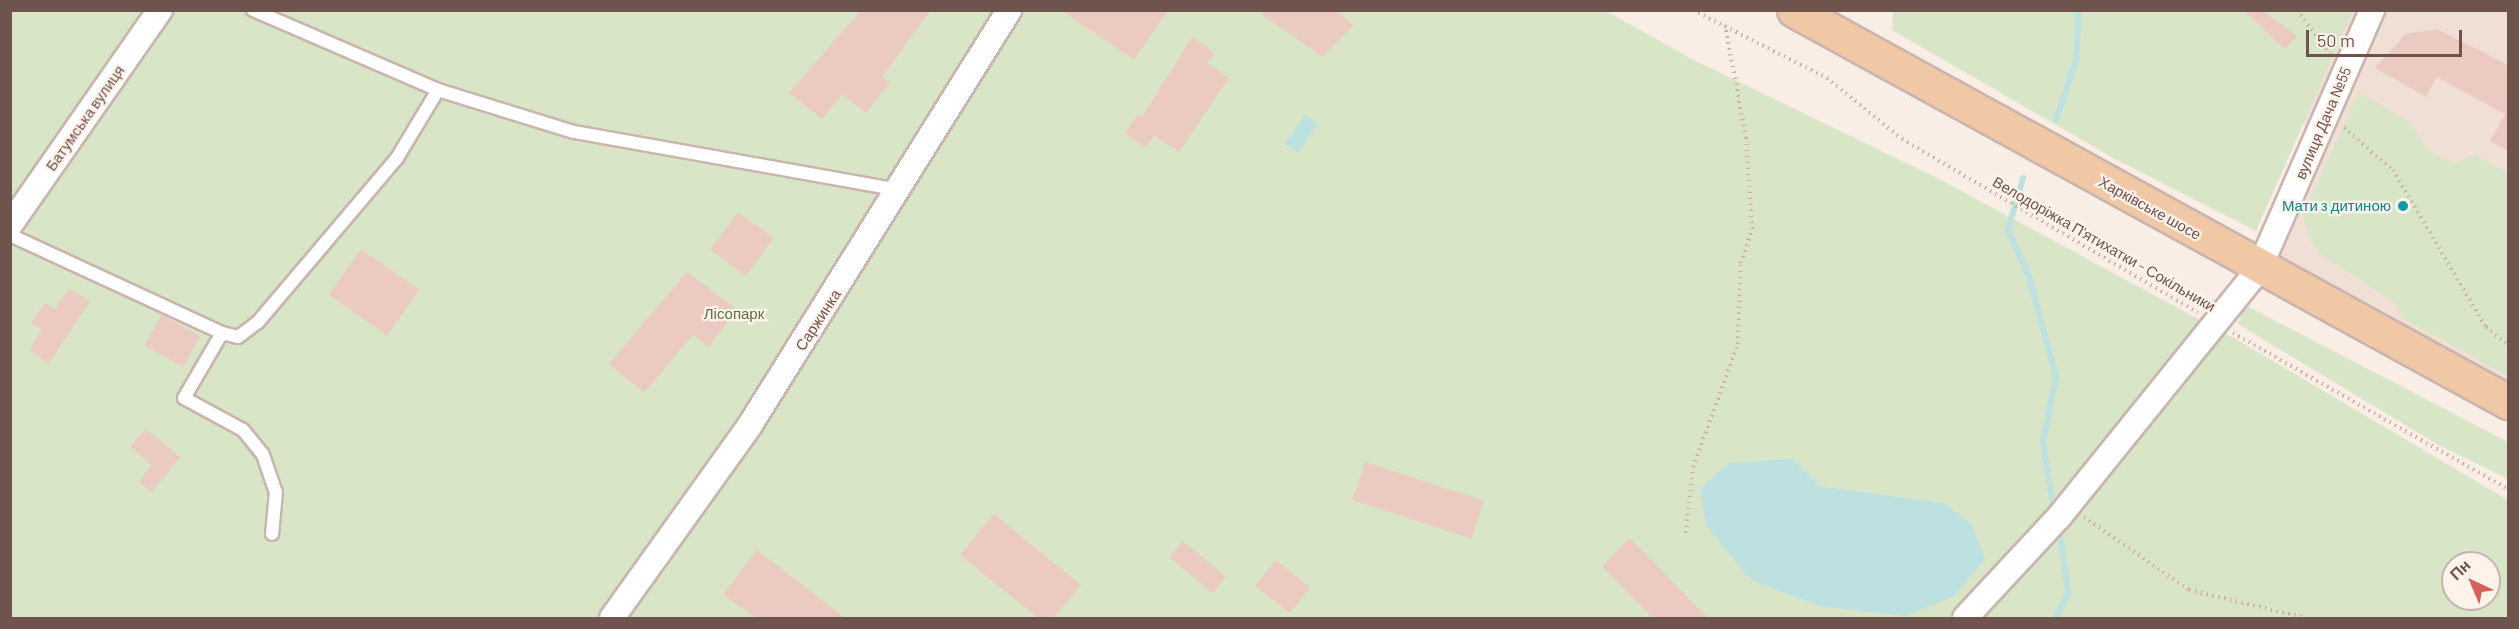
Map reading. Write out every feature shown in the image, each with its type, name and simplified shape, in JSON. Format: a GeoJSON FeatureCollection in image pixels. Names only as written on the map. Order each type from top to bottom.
{"type":"FeatureCollection","features":[{"type":"Feature","properties":{"kind":"main road","name":"Харківське шосе"},"geometry":{"type":"LineString","coordinates":[[1794,10],[2259,268],[2508,402]]}},
{"type":"Feature","properties":{"kind":"street","name":"Батумська вулиця"},"geometry":{"type":"LineString","coordinates":[[10,225],[160,10]]}},
{"type":"Feature","properties":{"kind":"street","name":"Саржинка"},"geometry":{"type":"LineString","coordinates":[[612,618],[750,425],[900,190],[1009,10]]}},
{"type":"Feature","properties":{"kind":"street","name":"вулиця Дача №55"},"geometry":{"type":"LineString","coordinates":[[1965,618],[2029,552],[2064,511],[2212,321],[2259,268],[2372,10]]}},
{"type":"Feature","properties":{"kind":"lane"},"geometry":{"type":"LineString","coordinates":[[253,10],[438,90],[574,132],[900,190]]}},
{"type":"Feature","properties":{"kind":"lane"},"geometry":{"type":"LineString","coordinates":[[10,235],[222,333],[238,337],[258,322],[397,158],[438,90]]}},
{"type":"Feature","properties":{"kind":"lane"},"geometry":{"type":"LineString","coordinates":[[222,333],[184,398],[243,430],[263,455],[276,492],[272,534]]}},
{"type":"Feature","properties":{"kind":"path","name":"Велодоріжка П'ятихатки - Сокільники"},"geometry":{"type":"LineString","coordinates":[[1693,10],[1725,24],[1827,78],[1902,139],[2212,321],[2508,489]]}},
{"type":"Feature","properties":{"kind":"path"},"geometry":{"type":"LineString","coordinates":[[2298,10],[2345,74]]}},
{"type":"Feature","properties":{"kind":"path"},"geometry":{"type":"LineString","coordinates":[[1686,533],[1694,467],[1738,344],[1741,263],[1752,229],[1748,148],[1725,24]]}},
{"type":"Feature","properties":{"kind":"path"},"geometry":{"type":"LineString","coordinates":[[2338,120],[2393,170],[2486,327],[2508,345]]}},
{"type":"Feature","properties":{"kind":"path"},"geometry":{"type":"LineString","coordinates":[[2064,511],[2189,590],[2306,618]]}},
{"type":"Feature","properties":{"kind":"shaded area"},"geometry":{"type":"Polygon","coordinates":[[[2194,11],[2508,11],[2508,391],[2272,262],[2320,149],[2272,78],[2194,11]]]}},
{"type":"Feature","properties":{"kind":"green space"},"geometry":{"type":"Polygon","coordinates":[[[1893,10],[2353,11],[2256,231],[2115,159],[1892,30],[1893,10]]]}},
{"type":"Feature","properties":{"kind":"green space","name":"Лісопарк"},"geometry":{"type":"Polygon","coordinates":[[[10,11],[1606,11],[1692,59],[1943,181],[2239,341],[2508,500],[2508,618],[11,618],[10,11]],[[1793,459],[1750,579],[1944,503],[1820,486],[1793,459]]]}},
{"type":"Feature","properties":{"kind":"green space"},"geometry":{"type":"Polygon","coordinates":[[[2359,92],[2408,121],[2431,152],[2454,163],[2476,154],[2508,174],[2508,376],[2403,319],[2394,302],[2319,253],[2310,240],[2303,215],[2359,92]]]}},
{"type":"Feature","properties":{"kind":"green space"},"geometry":{"type":"Polygon","coordinates":[[[2245,305],[2508,442],[2508,479],[2435,443],[2238,324],[2245,305]]]}},
{"type":"Feature","properties":{"kind":"water"},"geometry":{"type":"Polygon","coordinates":[[[1305,115],[1318,124],[1298,153],[1285,144],[1305,115]]]}},
{"type":"Feature","properties":{"kind":"water"},"geometry":{"type":"Polygon","coordinates":[[[1793,459],[1820,486],[1944,503],[1971,524],[1985,559],[1954,596],[1906,616],[1819,606],[1750,579],[1706,525],[1700,489],[1729,463],[1793,459]]]}},
{"type":"Feature","properties":{"kind":"building"},"geometry":{"type":"Polygon","coordinates":[[[861,10],[931,10],[882,77],[890,83],[866,113],[842,94],[822,119],[789,93],[861,10]]]}},
{"type":"Feature","properties":{"kind":"building"},"geometry":{"type":"Polygon","coordinates":[[[1061,10],[1168,10],[1134,60],[1061,10]]]}},
{"type":"Feature","properties":{"kind":"building"},"geometry":{"type":"Polygon","coordinates":[[[1256,10],[1335,10],[1354,25],[1322,57],[1256,10]]]}},
{"type":"Feature","properties":{"kind":"building"},"geometry":{"type":"Polygon","coordinates":[[[2262,10],[2297,36],[2285,49],[2245,12],[2262,10]]]}},
{"type":"Feature","properties":{"kind":"building"},"geometry":{"type":"Polygon","coordinates":[[[2437,29],[2508,65],[2508,151],[2490,141],[2505,114],[2437,77],[2426,97],[2375,68],[2406,34],[2437,29]]]}},
{"type":"Feature","properties":{"kind":"building"},"geometry":{"type":"Polygon","coordinates":[[[1192,37],[1215,53],[1207,63],[1229,78],[1179,152],[1154,135],[1146,148],[1125,133],[1138,114],[1142,117],[1192,37]]]}},
{"type":"Feature","properties":{"kind":"building"},"geometry":{"type":"Polygon","coordinates":[[[738,212],[774,238],[746,276],[710,250],[738,212]]]}},
{"type":"Feature","properties":{"kind":"building"},"geometry":{"type":"Polygon","coordinates":[[[361,249],[419,290],[387,336],[329,295],[361,249]]]}},
{"type":"Feature","properties":{"kind":"building"},"geometry":{"type":"Polygon","coordinates":[[[687,272],[737,309],[709,347],[693,335],[644,393],[609,364],[687,272]]]}},
{"type":"Feature","properties":{"kind":"building"},"geometry":{"type":"Polygon","coordinates":[[[69,289],[90,301],[49,363],[29,350],[42,330],[31,323],[45,303],[55,309],[69,289]]]}},
{"type":"Feature","properties":{"kind":"building"},"geometry":{"type":"Polygon","coordinates":[[[161,315],[200,336],[183,367],[145,346],[161,315]]]}},
{"type":"Feature","properties":{"kind":"building"},"geometry":{"type":"Polygon","coordinates":[[[146,429],[180,457],[152,492],[139,482],[151,465],[130,446],[146,429]]]}},
{"type":"Feature","properties":{"kind":"building"},"geometry":{"type":"Polygon","coordinates":[[[1365,462],[1484,501],[1472,539],[1353,500],[1365,462]]]}},
{"type":"Feature","properties":{"kind":"building"},"geometry":{"type":"Polygon","coordinates":[[[994,514],[1081,585],[1054,618],[1038,618],[960,555],[994,514]]]}},
{"type":"Feature","properties":{"kind":"building"},"geometry":{"type":"Polygon","coordinates":[[[1630,538],[1708,618],[1653,618],[1602,566],[1630,538]]]}},
{"type":"Feature","properties":{"kind":"building"},"geometry":{"type":"Polygon","coordinates":[[[1183,541],[1226,577],[1212,593],[1170,557],[1183,541]]]}},
{"type":"Feature","properties":{"kind":"building"},"geometry":{"type":"Polygon","coordinates":[[[757,550],[845,618],[755,618],[723,594],[757,550]]]}},
{"type":"Feature","properties":{"kind":"building"},"geometry":{"type":"Polygon","coordinates":[[[1276,560],[1310,588],[1289,613],[1255,586],[1276,560]]]}},
{"type":"Feature","properties":{"kind":"waterway"},"geometry":{"type":"LineString","coordinates":[[2056,120],[2076,61],[2079,10]]}},
{"type":"Feature","properties":{"kind":"waterway"},"geometry":{"type":"LineString","coordinates":[[2023,178],[2008,230],[2029,277],[2056,376],[2043,442],[2054,513]]}},
{"type":"Feature","properties":{"kind":"waterway"},"geometry":{"type":"LineString","coordinates":[[2056,618],[2068,593],[2059,525]]}},
{"type":"Feature","properties":{"kind":"place","name":"Мати з дитиною"},"geometry":{"type":"Point","coordinates":[2403,206]}}]}
